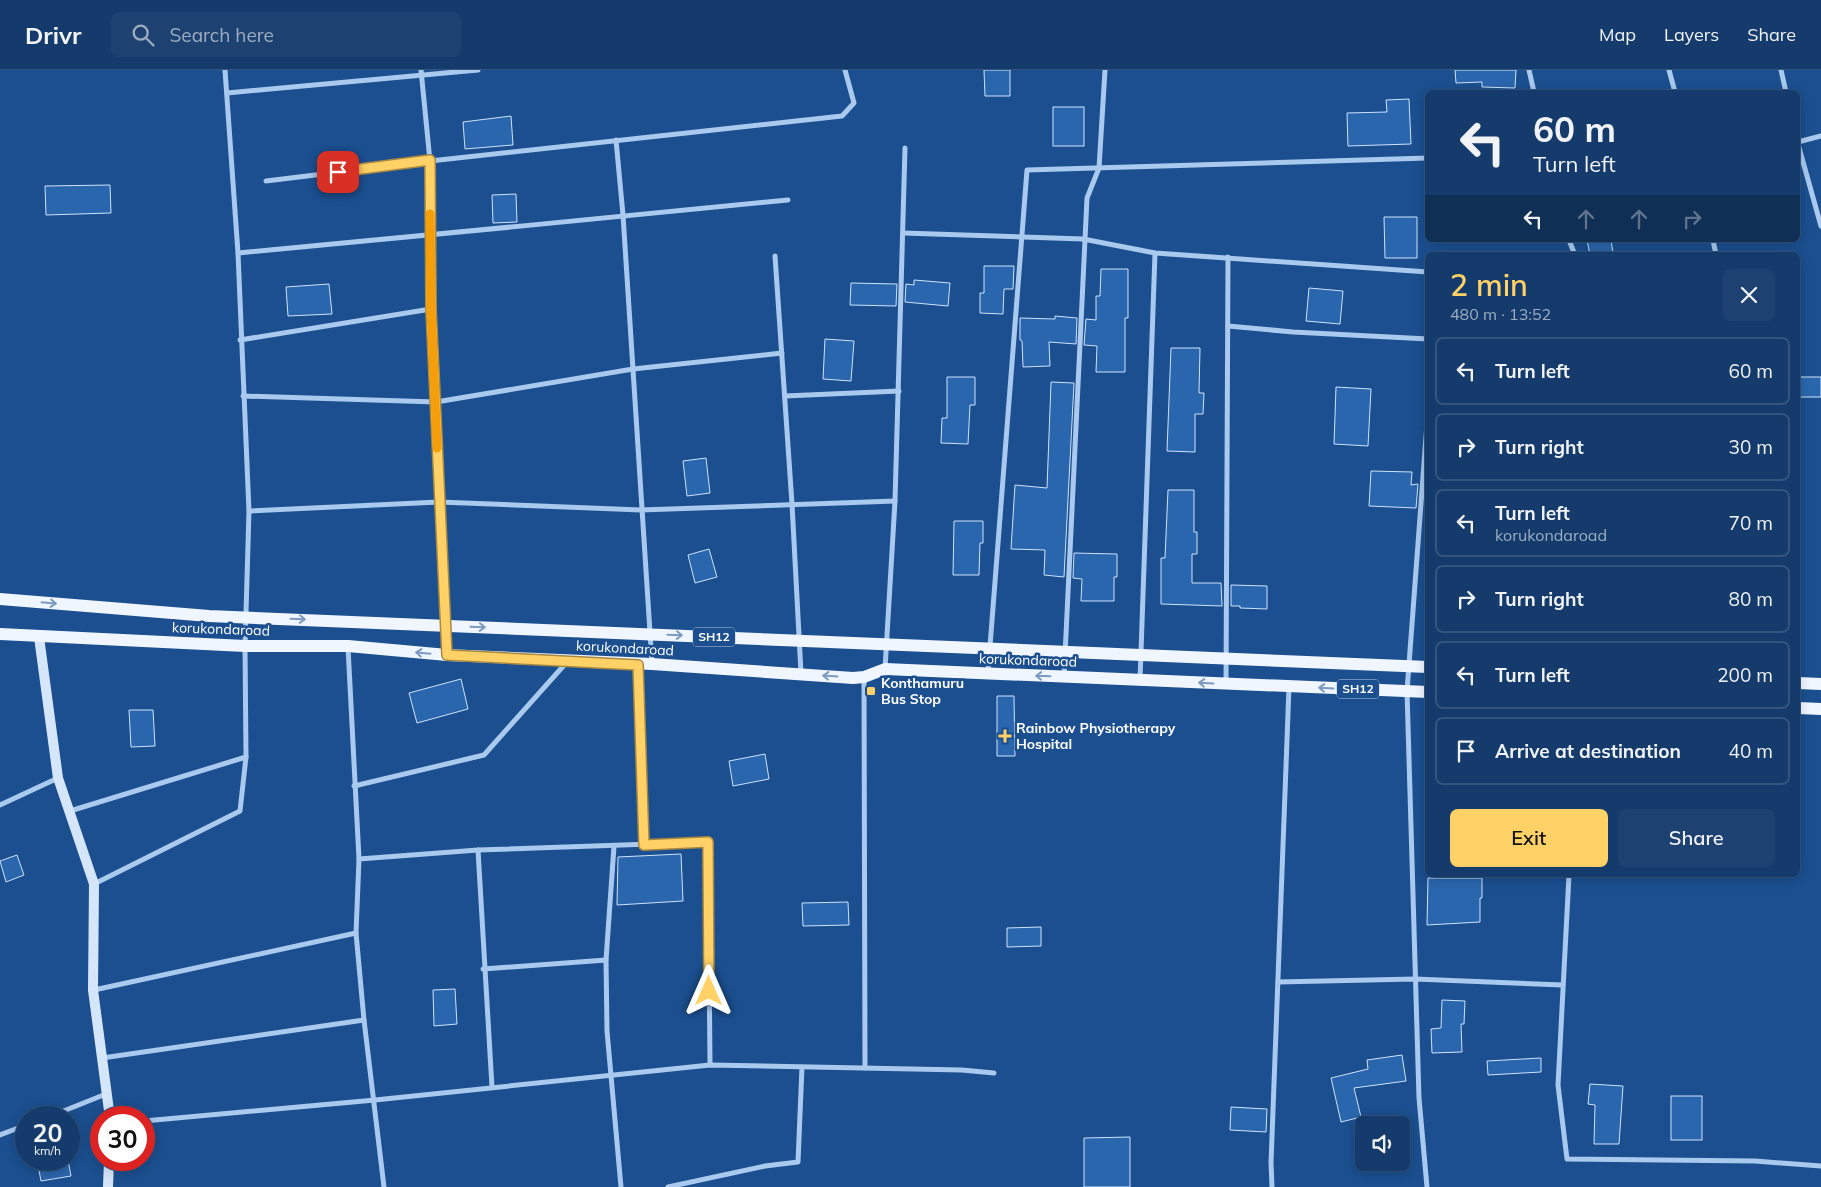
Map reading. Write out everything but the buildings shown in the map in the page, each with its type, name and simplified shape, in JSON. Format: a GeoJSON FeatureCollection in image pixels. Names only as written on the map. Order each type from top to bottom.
{"type":"FeatureCollection","features":[{"type":"Feature","properties":{"kind":"main road","name":"SH12"},"geometry":{"type":"LineString","coordinates":[[0,599],[246,617],[1425,667]]}},
{"type":"Feature","properties":{"kind":"main road","name":"korukondaroad"},"geometry":{"type":"LineString","coordinates":[[0,634],[245,646],[348,646],[447,655],[638,665],[652,664],[864,677],[885,669],[1425,692]]}},
{"type":"Feature","properties":{"kind":"main road"},"geometry":{"type":"LineString","coordinates":[[39,637],[58,778],[94,884],[93,990],[108,1106]]}},
{"type":"Feature","properties":{"kind":"main road"},"geometry":{"type":"LineString","coordinates":[[1800,683],[1821,684]]}},
{"type":"Feature","properties":{"kind":"main road"},"geometry":{"type":"LineString","coordinates":[[1800,708],[1821,709]]}},
{"type":"Feature","properties":{"kind":"main road"},"geometry":{"type":"LineString","coordinates":[[108,1187],[109,1171]]}},
{"type":"Feature","properties":{"kind":"street"},"geometry":{"type":"LineString","coordinates":[[94,884],[240,811],[246,757],[245,646],[248,511],[238,253],[225,70]]}},
{"type":"Feature","properties":{"kind":"street"},"geometry":{"type":"LineString","coordinates":[[227,93],[421,73],[478,70]]}},
{"type":"Feature","properties":{"kind":"street"},"geometry":{"type":"LineString","coordinates":[[266,181],[430,160],[842,116],[854,103],[845,70]]}},
{"type":"Feature","properties":{"kind":"street"},"geometry":{"type":"LineString","coordinates":[[1064,676],[1084,240],[1087,198],[1099,168],[1105,70]]}},
{"type":"Feature","properties":{"kind":"street"},"geometry":{"type":"LineString","coordinates":[[1529,70],[1534,90]]}},
{"type":"Feature","properties":{"kind":"street"},"geometry":{"type":"LineString","coordinates":[[1669,70],[1674,90]]}},
{"type":"Feature","properties":{"kind":"street"},"geometry":{"type":"LineString","coordinates":[[1781,70],[1786,90]]}},
{"type":"Feature","properties":{"kind":"street"},"geometry":{"type":"LineString","coordinates":[[421,73],[430,160],[431,309],[447,655]]}},
{"type":"Feature","properties":{"kind":"street"},"geometry":{"type":"LineString","coordinates":[[1800,142],[1821,136]]}},
{"type":"Feature","properties":{"kind":"street"},"geometry":{"type":"LineString","coordinates":[[616,140],[623,215],[652,664]]}},
{"type":"Feature","properties":{"kind":"street"},"geometry":{"type":"LineString","coordinates":[[885,669],[895,501],[905,148]]}},
{"type":"Feature","properties":{"kind":"street"},"geometry":{"type":"LineString","coordinates":[[1800,150],[1821,226]]}},
{"type":"Feature","properties":{"kind":"street"},"geometry":{"type":"LineString","coordinates":[[988,673],[1027,170],[1425,158]]}},
{"type":"Feature","properties":{"kind":"street"},"geometry":{"type":"LineString","coordinates":[[238,253],[788,200]]}},
{"type":"Feature","properties":{"kind":"street"},"geometry":{"type":"LineString","coordinates":[[903,233],[1084,240],[1154,253],[1425,272]]}},
{"type":"Feature","properties":{"kind":"street"},"geometry":{"type":"LineString","coordinates":[[1140,680],[1154,253]]}},
{"type":"Feature","properties":{"kind":"street"},"geometry":{"type":"LineString","coordinates":[[775,256],[792,504],[801,674]]}},
{"type":"Feature","properties":{"kind":"street"},"geometry":{"type":"LineString","coordinates":[[1226,684],[1228,257]]}},
{"type":"Feature","properties":{"kind":"street"},"geometry":{"type":"LineString","coordinates":[[240,340],[431,309]]}},
{"type":"Feature","properties":{"kind":"street"},"geometry":{"type":"LineString","coordinates":[[1228,326],[1293,332],[1425,339]]}},
{"type":"Feature","properties":{"kind":"street"},"geometry":{"type":"LineString","coordinates":[[243,396],[436,402],[633,369],[782,353]]}},
{"type":"Feature","properties":{"kind":"street"},"geometry":{"type":"LineString","coordinates":[[785,396],[899,391]]}},
{"type":"Feature","properties":{"kind":"street"},"geometry":{"type":"LineString","coordinates":[[1425,450],[1407,691],[1419,1098],[1426,1187]]}},
{"type":"Feature","properties":{"kind":"street"},"geometry":{"type":"LineString","coordinates":[[248,511],[439,502],[641,510],[895,501]]}},
{"type":"Feature","properties":{"kind":"street"},"geometry":{"type":"LineString","coordinates":[[348,646],[359,859],[356,933],[364,1020],[384,1187]]}},
{"type":"Feature","properties":{"kind":"street"},"geometry":{"type":"LineString","coordinates":[[354,786],[484,755],[568,660]]}},
{"type":"Feature","properties":{"kind":"street"},"geometry":{"type":"LineString","coordinates":[[638,665],[644,845]]}},
{"type":"Feature","properties":{"kind":"street"},"geometry":{"type":"LineString","coordinates":[[864,677],[865,1068]]}},
{"type":"Feature","properties":{"kind":"street"},"geometry":{"type":"LineString","coordinates":[[1272,1187],[1271,1163],[1289,686]]}},
{"type":"Feature","properties":{"kind":"street"},"geometry":{"type":"LineString","coordinates":[[70,811],[246,757]]}},
{"type":"Feature","properties":{"kind":"street"},"geometry":{"type":"LineString","coordinates":[[0,804],[58,778]]}},
{"type":"Feature","properties":{"kind":"street"},"geometry":{"type":"LineString","coordinates":[[359,859],[478,850],[708,842],[710,1065]]}},
{"type":"Feature","properties":{"kind":"street"},"geometry":{"type":"LineString","coordinates":[[614,846],[606,960],[607,1031],[620,1187]]}},
{"type":"Feature","properties":{"kind":"street"},"geometry":{"type":"LineString","coordinates":[[478,850],[492,1087]]}},
{"type":"Feature","properties":{"kind":"street"},"geometry":{"type":"LineString","coordinates":[[1569,877],[1558,1085],[1567,1159],[1755,1161],[1821,1166]]}},
{"type":"Feature","properties":{"kind":"street"},"geometry":{"type":"LineString","coordinates":[[93,990],[356,933]]}},
{"type":"Feature","properties":{"kind":"street"},"geometry":{"type":"LineString","coordinates":[[484,969],[606,960]]}},
{"type":"Feature","properties":{"kind":"street"},"geometry":{"type":"LineString","coordinates":[[1278,982],[1415,979],[1563,985]]}},
{"type":"Feature","properties":{"kind":"street"},"geometry":{"type":"LineString","coordinates":[[102,1058],[364,1020]]}},
{"type":"Feature","properties":{"kind":"street"},"geometry":{"type":"LineString","coordinates":[[155,1119],[375,1100],[710,1065],[962,1070],[994,1073]]}},
{"type":"Feature","properties":{"kind":"street"},"geometry":{"type":"LineString","coordinates":[[668,1187],[765,1166],[798,1162],[802,1067]]}},
{"type":"Feature","properties":{"kind":"street"},"geometry":{"type":"LineString","coordinates":[[76,1106],[106,1094]]}},
{"type":"Feature","properties":{"kind":"street"},"geometry":{"type":"LineString","coordinates":[[0,1135],[15,1130]]}},
{"type":"Feature","properties":{"kind":"slow traffic"},"geometry":{"type":"LineString","coordinates":[[430,214],[431,309],[437,448]]}},
{"type":"Feature","properties":{"kind":"place","name":"Konthamuru Bus Stop"},"geometry":{"type":"Point","coordinates":[871,691]}},
{"type":"Feature","properties":{"kind":"place","name":"Rainbow Physiotherapy Hospital"},"geometry":{"type":"Point","coordinates":[1005,736]}},
{"type":"Feature","properties":{"kind":"route"},"geometry":{"type":"LineString","coordinates":[[338,172],[430,160],[431,309],[447,655],[638,665],[644,845],[708,842],[709,991]]}}]}
